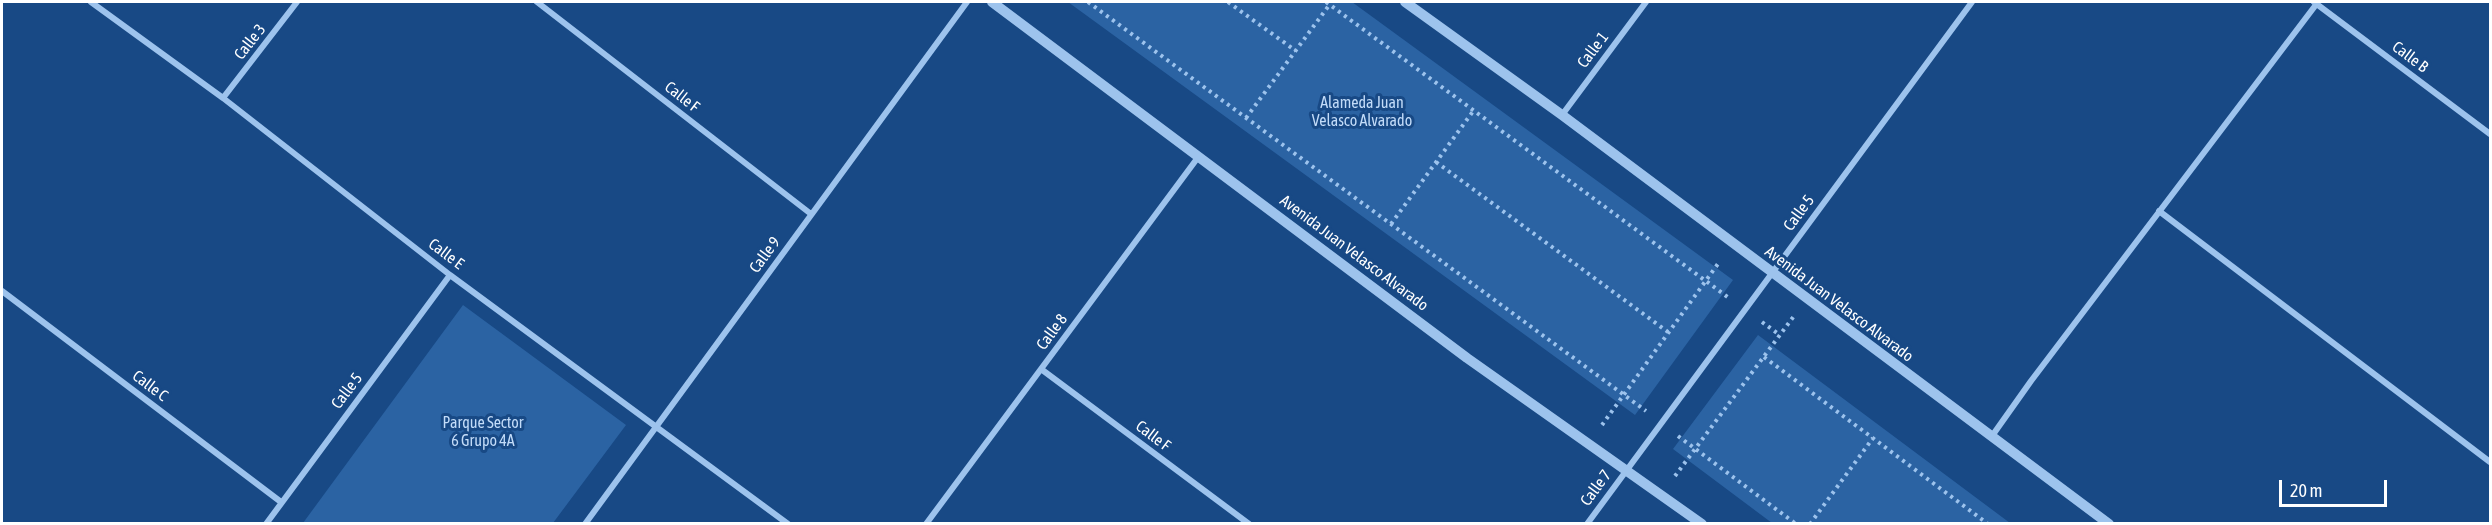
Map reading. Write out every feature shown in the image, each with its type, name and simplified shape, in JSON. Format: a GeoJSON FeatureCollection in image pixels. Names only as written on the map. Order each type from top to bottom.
{"type":"FeatureCollection","features":[{"type":"Feature","properties":{"kind":"street","name":"Calle E"},"geometry":{"type":"LineString","coordinates":[[91,2],[223,98],[450,275],[788,524]]}},
{"type":"Feature","properties":{"kind":"street","name":"Calle 3"},"geometry":{"type":"LineString","coordinates":[[223,98],[297,2]]}},
{"type":"Feature","properties":{"kind":"street","name":"Calle F"},"geometry":{"type":"LineString","coordinates":[[537,2],[811,214]]}},
{"type":"Feature","properties":{"kind":"street","name":"Calle 9"},"geometry":{"type":"LineString","coordinates":[[585,524],[967,2]]}},
{"type":"Feature","properties":{"kind":"street","name":"Avenida Juan Velasco Alvarado"},"geometry":{"type":"LineString","coordinates":[[992,2],[1467,358],[1702,524]]}},
{"type":"Feature","properties":{"kind":"street","name":"Avenida Juan Velasco Alvarado"},"geometry":{"type":"LineString","coordinates":[[1405,2],[1562,115],[2109,524]]}},
{"type":"Feature","properties":{"kind":"street","name":"Calle 1"},"geometry":{"type":"LineString","coordinates":[[1562,115],[1646,2]]}},
{"type":"Feature","properties":{"kind":"street","name":"Calle 5"},"geometry":{"type":"LineString","coordinates":[[1627,469],[1972,2]]}},
{"type":"Feature","properties":{"kind":"street","name":"Calle B"},"geometry":{"type":"LineString","coordinates":[[2316,2],[2490,134]]}},
{"type":"Feature","properties":{"kind":"street"},"geometry":{"type":"LineString","coordinates":[[1992,436],[2316,2]]}},
{"type":"Feature","properties":{"kind":"street","name":"Calle 8"},"geometry":{"type":"LineString","coordinates":[[926,524],[1199,156]]}},
{"type":"Feature","properties":{"kind":"street"},"geometry":{"type":"LineString","coordinates":[[2159,211],[2490,462]]}},
{"type":"Feature","properties":{"kind":"street","name":"Calle 5"},"geometry":{"type":"LineString","coordinates":[[266,524],[450,275]]}},
{"type":"Feature","properties":{"kind":"street","name":"Calle C"},"geometry":{"type":"LineString","coordinates":[[2,291],[281,502]]}},
{"type":"Feature","properties":{"kind":"street","name":"Calle F"},"geometry":{"type":"LineString","coordinates":[[1041,369],[1249,524]]}},
{"type":"Feature","properties":{"kind":"street","name":"Calle 7"},"geometry":{"type":"LineString","coordinates":[[1587,524],[1627,469]]}},
{"type":"Feature","properties":{"kind":"path"},"geometry":{"type":"LineString","coordinates":[[1088,2],[1696,448],[1796,524]]}},
{"type":"Feature","properties":{"kind":"path"},"geometry":{"type":"LineString","coordinates":[[1228,2],[1296,51]]}},
{"type":"Feature","properties":{"kind":"path"},"geometry":{"type":"LineString","coordinates":[[1246,118],[1296,51],[1328,3],[1780,335]]}},
{"type":"Feature","properties":{"kind":"path"},"geometry":{"type":"LineString","coordinates":[[1391,224],[1474,110]]}},
{"type":"Feature","properties":{"kind":"path"},"geometry":{"type":"LineString","coordinates":[[1436,162],[1668,333]]}},
{"type":"Feature","properties":{"kind":"path"},"geometry":{"type":"LineString","coordinates":[[1589,442],[1732,243]]}},
{"type":"Feature","properties":{"kind":"path"},"geometry":{"type":"LineString","coordinates":[[1662,494],[1807,299]]}},
{"type":"Feature","properties":{"kind":"path"},"geometry":{"type":"LineString","coordinates":[[1764,357],[1988,524]]}},
{"type":"Feature","properties":{"kind":"path"},"geometry":{"type":"LineString","coordinates":[[1810,524],[1873,438]]}},
{"type":"Feature","properties":{"kind":"green space","name":"Alameda Juan Velasco Alvarado"},"geometry":{"type":"Polygon","coordinates":[[[1068,2],[1352,2],[1733,280],[1635,415],[1068,2]]]}},
{"type":"Feature","properties":{"kind":"green space","name":"Parque Sector 6 Grupo 4A"},"geometry":{"type":"Polygon","coordinates":[[[463,305],[626,425],[553,523],[303,523],[463,305]]]}},
{"type":"Feature","properties":{"kind":"green space"},"geometry":{"type":"Polygon","coordinates":[[[1758,335],[2010,523],[1772,523],[1673,449],[1758,335]]]}}]}
